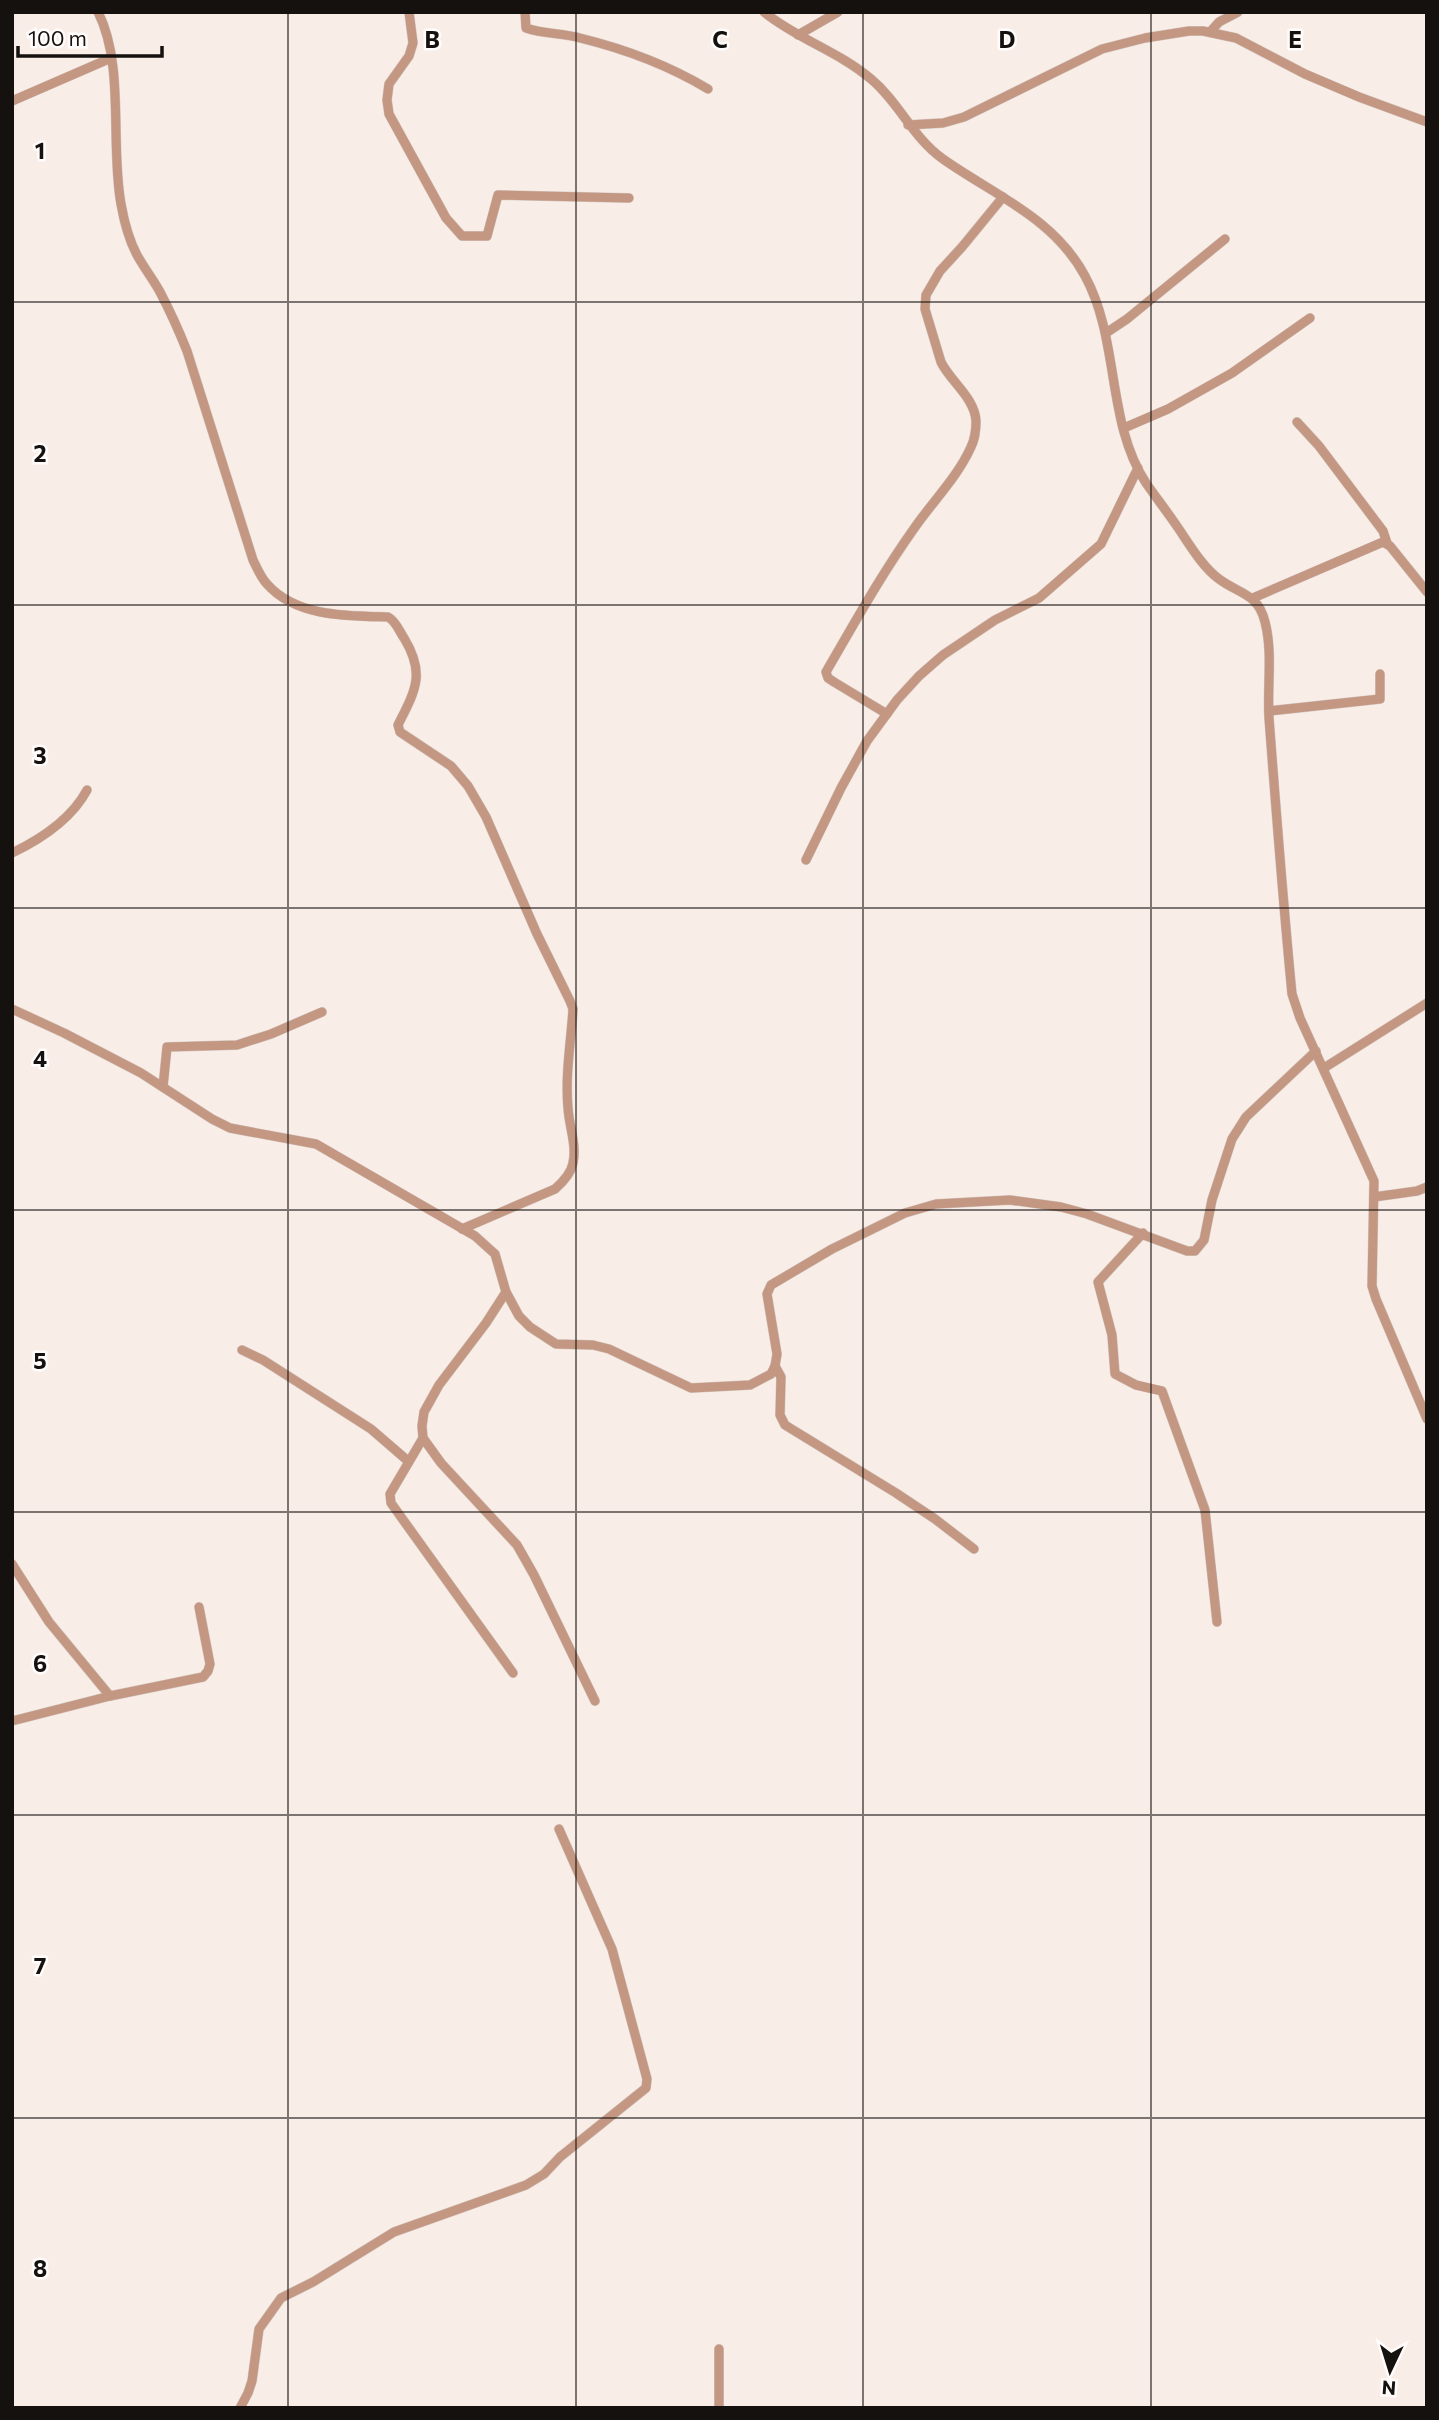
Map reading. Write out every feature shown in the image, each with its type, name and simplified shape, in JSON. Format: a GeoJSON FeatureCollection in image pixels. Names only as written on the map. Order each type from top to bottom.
{"type":"FeatureCollection","features":[{"type":"Feature","properties":{"kind":"street"},"geometry":{"type":"LineString","coordinates":[[98,12],[111,58],[120,203],[137,254],[159,289],[187,351],[253,560],[266,583],[281,596],[299,605],[338,615],[393,619],[409,646],[417,670],[417,687],[398,725],[400,732],[451,766],[468,786],[486,817],[573,1009],[567,1067],[574,1150],[572,1167],[564,1181],[555,1189],[462,1230]]}},
{"type":"Feature","properties":{"kind":"street"},"geometry":{"type":"LineString","coordinates":[[409,12],[413,43],[409,56],[389,84],[389,114],[446,218],[462,236],[487,236],[498,195],[629,198]]}},
{"type":"Feature","properties":{"kind":"street"},"geometry":{"type":"LineString","coordinates":[[525,12],[526,28],[610,46],[680,72],[708,89]]}},
{"type":"Feature","properties":{"kind":"street"},"geometry":{"type":"LineString","coordinates":[[764,12],[798,35],[843,58],[873,80],[908,125],[941,158],[1025,210],[1050,230],[1068,250],[1086,277],[1106,333],[1130,451],[1145,482],[1217,578],[1253,598],[1265,620],[1269,648],[1269,711],[1292,994],[1374,1181],[1371,1230],[1373,1286],[1376,1299],[1427,1419]]}},
{"type":"Feature","properties":{"kind":"street"},"geometry":{"type":"LineString","coordinates":[[798,35],[838,12]]}},
{"type":"Feature","properties":{"kind":"street"},"geometry":{"type":"LineString","coordinates":[[1211,31],[1219,22],[1238,12]]}},
{"type":"Feature","properties":{"kind":"street"},"geometry":{"type":"LineString","coordinates":[[908,125],[943,123],[964,117],[1102,49],[1178,32],[1211,31],[1236,38],[1305,74],[1359,97],[1427,122]]}},
{"type":"Feature","properties":{"kind":"street"},"geometry":{"type":"LineString","coordinates":[[12,101],[111,58]]}},
{"type":"Feature","properties":{"kind":"street"},"geometry":{"type":"LineString","coordinates":[[887,714],[828,678],[826,672],[892,562],[952,479],[973,443],[976,416],[941,362],[925,302],[931,284],[940,271],[1003,197]]}},
{"type":"Feature","properties":{"kind":"street"},"geometry":{"type":"LineString","coordinates":[[1106,333],[1225,239]]}},
{"type":"Feature","properties":{"kind":"street"},"geometry":{"type":"LineString","coordinates":[[1124,428],[1168,408],[1232,373],[1310,318]]}},
{"type":"Feature","properties":{"kind":"street"},"geometry":{"type":"LineString","coordinates":[[1297,422],[1319,446],[1383,531],[1387,543],[1427,592]]}},
{"type":"Feature","properties":{"kind":"street"},"geometry":{"type":"LineString","coordinates":[[806,860],[867,741],[919,676],[943,654],[995,620],[1039,598],[1101,544],[1138,468]]}},
{"type":"Feature","properties":{"kind":"street"},"geometry":{"type":"LineString","coordinates":[[1253,598],[1383,542],[1387,543]]}},
{"type":"Feature","properties":{"kind":"street"},"geometry":{"type":"LineString","coordinates":[[1269,711],[1380,699],[1380,674]]}},
{"type":"Feature","properties":{"kind":"street"},"geometry":{"type":"LineString","coordinates":[[12,853],[55,827],[79,804],[87,790]]}},
{"type":"Feature","properties":{"kind":"street"},"geometry":{"type":"LineString","coordinates":[[1324,1068],[1427,1003]]}},
{"type":"Feature","properties":{"kind":"street"},"geometry":{"type":"LineString","coordinates":[[12,1009],[64,1032],[141,1073],[230,1128],[316,1144],[475,1236],[495,1254],[506,1292],[519,1316],[555,1344],[593,1345],[609,1349],[691,1388],[750,1385],[771,1374],[777,1354],[767,1294],[771,1285],[832,1249],[905,1213],[936,1204],[1010,1200],[1061,1207],[1143,1233],[1186,1251],[1195,1251],[1204,1240],[1212,1200],[1232,1139],[1246,1117],[1316,1051]]}},
{"type":"Feature","properties":{"kind":"street"},"geometry":{"type":"LineString","coordinates":[[163,1087],[167,1047],[237,1045],[322,1012]]}},
{"type":"Feature","properties":{"kind":"street"},"geometry":{"type":"LineString","coordinates":[[1374,1197],[1417,1191],[1427,1186]]}},
{"type":"Feature","properties":{"kind":"street"},"geometry":{"type":"LineString","coordinates":[[1143,1233],[1098,1282],[1112,1335],[1115,1374],[1136,1385],[1162,1391],[1205,1510],[1217,1622]]}},
{"type":"Feature","properties":{"kind":"street"},"geometry":{"type":"LineString","coordinates":[[506,1292],[439,1385],[425,1412],[423,1438],[441,1463],[517,1545],[540,1586],[595,1702]]}},
{"type":"Feature","properties":{"kind":"street"},"geometry":{"type":"LineString","coordinates":[[242,1350],[371,1429],[408,1461]]}},
{"type":"Feature","properties":{"kind":"street"},"geometry":{"type":"LineString","coordinates":[[775,1366],[781,1377],[780,1415],[785,1425],[896,1493],[974,1549]]}},
{"type":"Feature","properties":{"kind":"street"},"geometry":{"type":"LineString","coordinates":[[423,1438],[390,1494],[391,1503],[513,1672]]}},
{"type":"Feature","properties":{"kind":"street"},"geometry":{"type":"LineString","coordinates":[[12,1564],[49,1622],[110,1696]]}},
{"type":"Feature","properties":{"kind":"street"},"geometry":{"type":"LineString","coordinates":[[12,1721],[110,1696],[203,1677],[210,1664],[199,1607]]}},
{"type":"Feature","properties":{"kind":"street"},"geometry":{"type":"LineString","coordinates":[[240,2408],[252,2381],[258,2329],[281,2298],[313,2282],[394,2232],[526,2185],[544,2174],[560,2157],[646,2088],[647,2079],[612,1949],[559,1829]]}},
{"type":"Feature","properties":{"kind":"street"},"geometry":{"type":"LineString","coordinates":[[719,2349],[719,2408]]}}]}
